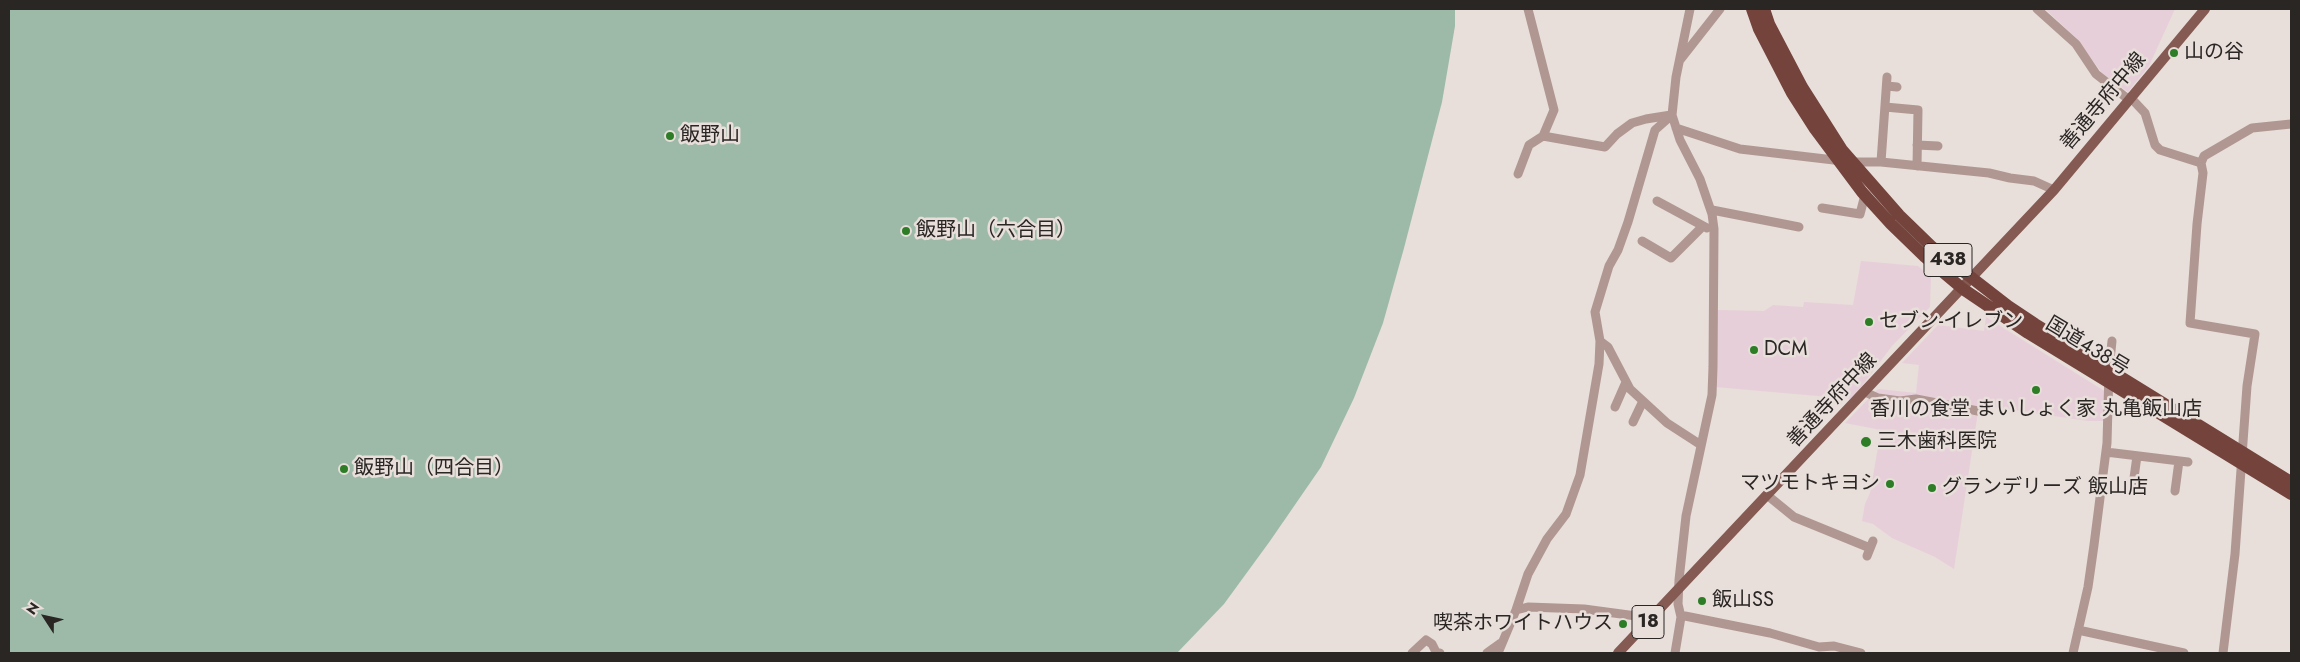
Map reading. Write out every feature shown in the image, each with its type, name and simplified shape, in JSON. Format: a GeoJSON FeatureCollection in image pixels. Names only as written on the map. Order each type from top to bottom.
{"type":"FeatureCollection","features":[{"type":"Feature","properties":{"kind":"highway","name":"国道438号"},"geometry":{"type":"LineString","coordinates":[[1752,9],[1758,28],[1792,93],[1837,160],[1865,196],[1925,257],[1962,289],[2028,333],[2109,376]]}},
{"type":"Feature","properties":{"kind":"highway","name":"国道438号"},"geometry":{"type":"LineString","coordinates":[[1764,9],[1802,88],[1823,124],[1851,162],[1899,215],[1932,247],[2028,320],[2109,376],[2242,458],[2291,494]]}},
{"type":"Feature","properties":{"kind":"highway","name":"国道438号"},"geometry":{"type":"LineString","coordinates":[[2242,458],[2291,482]]}},
{"type":"Feature","properties":{"kind":"main road","name":"善通寺府中線"},"geometry":{"type":"LineString","coordinates":[[1618,653],[2054,190],[2205,9]]}},
{"type":"Feature","properties":{"kind":"street"},"geometry":{"type":"LineString","coordinates":[[1518,174],[1529,145],[1543,136],[1554,110],[1528,9]]}},
{"type":"Feature","properties":{"kind":"street"},"geometry":{"type":"LineString","coordinates":[[1675,653],[1681,617],[1678,590],[1686,516],[1712,396],[1713,377],[1714,232],[1712,210],[1672,115],[1672,98],[1690,9]]}},
{"type":"Feature","properties":{"kind":"street"},"geometry":{"type":"LineString","coordinates":[[1679,60],[1720,9]]}},
{"type":"Feature","properties":{"kind":"street"},"geometry":{"type":"LineString","coordinates":[[2038,9],[2076,44],[2096,74],[2129,98],[2144,113],[2155,146],[2160,150],[2201,163]]}},
{"type":"Feature","properties":{"kind":"street"},"geometry":{"type":"LineString","coordinates":[[1881,162],[1887,82],[1897,87]]}},
{"type":"Feature","properties":{"kind":"street"},"geometry":{"type":"LineString","coordinates":[[1885,107],[1918,110],[1917,166]]}},
{"type":"Feature","properties":{"kind":"street"},"geometry":{"type":"LineString","coordinates":[[1543,136],[1606,147],[1617,134],[1632,123],[1672,115]]}},
{"type":"Feature","properties":{"kind":"street"},"geometry":{"type":"LineString","coordinates":[[1498,653],[1516,610],[1528,574],[1547,539],[1566,514],[1580,475],[1599,364],[1600,341],[1595,312],[1601,289],[1628,222],[1655,130],[1672,115]]}},
{"type":"Feature","properties":{"kind":"street"},"geometry":{"type":"LineString","coordinates":[[2223,653],[2235,554],[2247,386],[2256,334],[2190,323],[2197,224],[2203,173],[2201,163],[2204,156],[2252,128],[2291,124]]}},
{"type":"Feature","properties":{"kind":"street"},"geometry":{"type":"LineString","coordinates":[[1676,128],[1740,149],[1851,162],[1881,162],[1990,173],[2034,182],[2054,190]]}},
{"type":"Feature","properties":{"kind":"street"},"geometry":{"type":"LineString","coordinates":[[1917,145],[1938,146]]}},
{"type":"Feature","properties":{"kind":"street"},"geometry":{"type":"LineString","coordinates":[[1822,208],[1860,214],[1865,196]]}},
{"type":"Feature","properties":{"kind":"street"},"geometry":{"type":"LineString","coordinates":[[1657,201],[1714,232]]}},
{"type":"Feature","properties":{"kind":"street"},"geometry":{"type":"LineString","coordinates":[[1712,210],[1799,226]]}},
{"type":"Feature","properties":{"kind":"street"},"geometry":{"type":"LineString","coordinates":[[1642,240],[1671,258],[1703,226]]}},
{"type":"Feature","properties":{"kind":"street"},"geometry":{"type":"LineString","coordinates":[[1600,341],[1608,347],[1626,382],[1643,401],[1667,423],[1701,445]]}},
{"type":"Feature","properties":{"kind":"street"},"geometry":{"type":"LineString","coordinates":[[2073,653],[2088,587],[2106,452],[2112,341]]}},
{"type":"Feature","properties":{"kind":"street"},"geometry":{"type":"LineString","coordinates":[[1615,407],[1626,382]]}},
{"type":"Feature","properties":{"kind":"street"},"geometry":{"type":"LineString","coordinates":[[1865,392],[1878,398],[1900,401],[1916,399],[1978,411]]}},
{"type":"Feature","properties":{"kind":"street"},"geometry":{"type":"LineString","coordinates":[[1634,422],[1643,401]]}},
{"type":"Feature","properties":{"kind":"street"},"geometry":{"type":"LineString","coordinates":[[2106,452],[2183,462],[2175,491]]}},
{"type":"Feature","properties":{"kind":"street"},"geometry":{"type":"LineString","coordinates":[[2132,485],[2136,456]]}},
{"type":"Feature","properties":{"kind":"street"},"geometry":{"type":"LineString","coordinates":[[1767,495],[1794,517],[1870,549]]}},
{"type":"Feature","properties":{"kind":"street"},"geometry":{"type":"LineString","coordinates":[[1516,610],[1528,607],[1584,609],[1652,618]]}},
{"type":"Feature","properties":{"kind":"street"},"geometry":{"type":"LineString","coordinates":[[1681,617],[1685,616],[1770,633],[1818,650],[1834,646],[1861,653]]}},
{"type":"Feature","properties":{"kind":"street"},"geometry":{"type":"LineString","coordinates":[[2078,630],[2184,653]]}},
{"type":"Feature","properties":{"kind":"street"},"geometry":{"type":"LineString","coordinates":[[1412,653],[1426,640],[1432,644],[1436,652],[1440,653]]}},
{"type":"Feature","properties":{"kind":"street"},"geometry":{"type":"LineString","coordinates":[[1487,653],[1502,643]]}},
{"type":"Feature","properties":{"kind":"shaded area"},"geometry":{"type":"Polygon","coordinates":[[[2045,9],[2175,9],[2149,66],[2128,92],[2102,73],[2075,37],[2045,9]]]}},
{"type":"Feature","properties":{"kind":"shaded area"},"geometry":{"type":"Polygon","coordinates":[[[1861,261],[1918,266],[1931,277],[1930,307],[1892,346],[1852,399],[1715,387],[1718,310],[1764,311],[1773,305],[1803,307],[1804,302],[1853,305],[1861,261]]]}},
{"type":"Feature","properties":{"kind":"shaded area"},"geometry":{"type":"Polygon","coordinates":[[[1986,317],[2106,392],[2105,421],[2088,421],[1979,405],[1954,569],[1935,557],[1892,538],[1873,524],[1862,521],[1865,504],[1870,493],[1881,430],[1845,423],[1878,389],[1916,393],[1919,365],[1902,363],[1938,325],[1984,331],[1986,317]]]}},
{"type":"Feature","properties":{"kind":"green space"},"geometry":{"type":"Polygon","coordinates":[[[9,9],[1455,9],[1455,26],[1442,102],[1404,248],[1383,323],[1354,398],[1321,467],[1270,541],[1224,604],[1177,653],[9,653],[9,9]]]}},
{"type":"Feature","properties":{"kind":"place","name":"山の谷"},"geometry":{"type":"Point","coordinates":[2174,53]}},
{"type":"Feature","properties":{"kind":"place","name":"飯野山"},"geometry":{"type":"Point","coordinates":[670,136]}},
{"type":"Feature","properties":{"kind":"place","name":"飯野山（六合目）"},"geometry":{"type":"Point","coordinates":[906,231]}},
{"type":"Feature","properties":{"kind":"place","name":"セブン-イレブン"},"geometry":{"type":"Point","coordinates":[1869,322]}},
{"type":"Feature","properties":{"kind":"place","name":"DCM"},"geometry":{"type":"Point","coordinates":[1754,350]}},
{"type":"Feature","properties":{"kind":"place","name":"香川の食堂 まいしょく家 丸亀飯山店"},"geometry":{"type":"Point","coordinates":[2036,390]}},
{"type":"Feature","properties":{"kind":"place","name":"三木歯科医院"},"geometry":{"type":"Point","coordinates":[1866,442]}},
{"type":"Feature","properties":{"kind":"place","name":"飯野山（四合目）"},"geometry":{"type":"Point","coordinates":[344,469]}},
{"type":"Feature","properties":{"kind":"place","name":"マツモトキヨシ"},"geometry":{"type":"Point","coordinates":[1890,484]}},
{"type":"Feature","properties":{"kind":"place","name":"グランデリーズ 飯山店"},"geometry":{"type":"Point","coordinates":[1932,488]}},
{"type":"Feature","properties":{"kind":"place","name":"飯山SS"},"geometry":{"type":"Point","coordinates":[1702,601]}},
{"type":"Feature","properties":{"kind":"place","name":"喫茶ホワイトハウス"},"geometry":{"type":"Point","coordinates":[1623,624]}}]}
